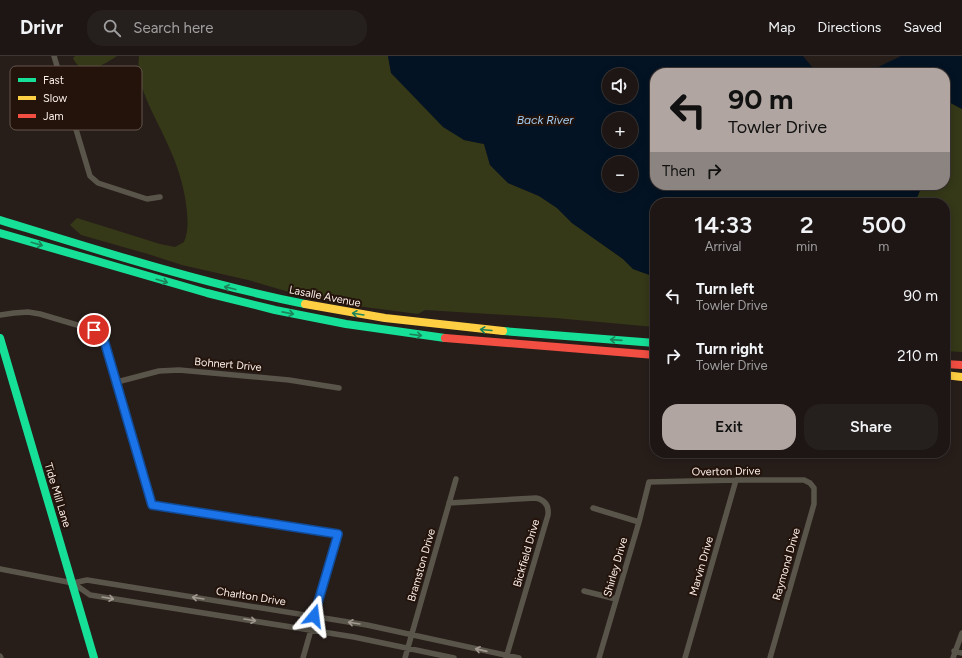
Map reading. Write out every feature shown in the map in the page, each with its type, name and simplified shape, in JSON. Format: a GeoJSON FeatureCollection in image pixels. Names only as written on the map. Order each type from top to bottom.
{"type":"FeatureCollection","features":[{"type":"Feature","properties":{"kind":"main road","name":"Lasalle Avenue"},"geometry":{"type":"LineString","coordinates":[[0,220],[210,282],[276,298],[347,312],[448,327],[650,343]]}},
{"type":"Feature","properties":{"kind":"main road","name":"Lasalle Avenue"},"geometry":{"type":"LineString","coordinates":[[0,233],[207,294],[275,310],[346,324],[437,337],[650,355]]}},
{"type":"Feature","properties":{"kind":"main road","name":"Tide Mill Lane"},"geometry":{"type":"LineString","coordinates":[[0,338],[94,658]]}},
{"type":"Feature","properties":{"kind":"main road"},"geometry":{"type":"LineString","coordinates":[[950,364],[962,365]]}},
{"type":"Feature","properties":{"kind":"main road"},"geometry":{"type":"LineString","coordinates":[[950,376],[962,377]]}},
{"type":"Feature","properties":{"kind":"street"},"geometry":{"type":"LineString","coordinates":[[54,56],[57,66]]}},
{"type":"Feature","properties":{"kind":"street"},"geometry":{"type":"LineString","coordinates":[[75,130],[87,171],[94,180],[106,186],[147,198],[160,197]]}},
{"type":"Feature","properties":{"kind":"street"},"geometry":{"type":"LineString","coordinates":[[0,316],[28,312],[68,322],[100,333],[104,340],[117,382],[152,505],[338,534],[303,658]]}},
{"type":"Feature","properties":{"kind":"street","name":"Bohnert Drive"},"geometry":{"type":"LineString","coordinates":[[117,382],[159,371],[179,370],[282,379],[339,388]]}},
{"type":"Feature","properties":{"kind":"street","name":"Bramston Drive"},"geometry":{"type":"LineString","coordinates":[[405,658],[456,478]]}},
{"type":"Feature","properties":{"kind":"street","name":"Marvin Drive"},"geometry":{"type":"LineString","coordinates":[[685,658],[736,480]]}},
{"type":"Feature","properties":{"kind":"street","name":"Overton Drive"},"geometry":{"type":"LineString","coordinates":[[649,482],[804,480]]}},
{"type":"Feature","properties":{"kind":"street","name":"Raymond Drive"},"geometry":{"type":"LineString","coordinates":[[770,658],[814,504],[814,488],[810,483],[804,480]]}},
{"type":"Feature","properties":{"kind":"street","name":"Shirley Drive"},"geometry":{"type":"LineString","coordinates":[[599,658],[639,522],[649,482]]}},
{"type":"Feature","properties":{"kind":"street","name":"Bickfield Drive"},"geometry":{"type":"LineString","coordinates":[[449,503],[536,498],[543,500],[548,507],[548,515],[506,657]]}},
{"type":"Feature","properties":{"kind":"street"},"geometry":{"type":"LineString","coordinates":[[594,508],[639,522]]}},
{"type":"Feature","properties":{"kind":"street","name":"Charlton Drive"},"geometry":{"type":"LineString","coordinates":[[0,569],[73,583],[87,580],[367,625],[412,634],[506,657],[519,658]]}},
{"type":"Feature","properties":{"kind":"street","name":"Charlton Drive"},"geometry":{"type":"LineString","coordinates":[[73,583],[90,595],[354,637],[454,658]]}},
{"type":"Feature","properties":{"kind":"street"},"geometry":{"type":"LineString","coordinates":[[584,591],[616,599]]}},
{"type":"Feature","properties":{"kind":"street"},"geometry":{"type":"LineString","coordinates":[[953,658],[954,651],[962,633]]}},
{"type":"Feature","properties":{"kind":"street"},"geometry":{"type":"LineString","coordinates":[[954,651],[962,653]]}},
{"type":"Feature","properties":{"kind":"green space"},"geometry":{"type":"Polygon","coordinates":[[[75,56],[117,56],[100,66],[80,66],[73,58],[75,56]]]}},
{"type":"Feature","properties":{"kind":"green space"},"geometry":{"type":"Polygon","coordinates":[[[139,56],[388,56],[391,73],[464,140],[484,144],[490,165],[508,183],[539,196],[557,208],[572,223],[623,259],[633,269],[650,275],[650,327],[555,318],[425,310],[418,314],[349,305],[289,292],[248,280],[182,265],[81,235],[70,225],[77,218],[160,244],[175,247],[184,242],[187,228],[187,216],[183,186],[172,153],[143,91],[142,66],[139,66],[139,56]]]}},
{"type":"Feature","properties":{"kind":"green space"},"geometry":{"type":"Polygon","coordinates":[[[950,103],[962,109],[962,352],[950,351],[950,198],[917,198],[920,190],[950,190],[950,103]]]}},
{"type":"Feature","properties":{"kind":"water","name":"Back River"},"geometry":{"type":"Polygon","coordinates":[[[388,56],[803,56],[813,68],[650,68],[650,190],[920,190],[917,198],[650,198],[650,275],[633,269],[623,259],[572,223],[557,208],[539,196],[508,183],[490,165],[484,144],[464,140],[443,127],[391,73],[388,56]]]}},
{"type":"Feature","properties":{"kind":"water"},"geometry":{"type":"Polygon","coordinates":[[[901,56],[962,56],[962,109],[950,103],[950,68],[876,68],[901,56]]]}},
{"type":"Feature","properties":{"kind":"traffic: fast"},"geometry":{"type":"LineString","coordinates":[[0,220],[113,255],[189,276],[266,296],[305,304]]}},
{"type":"Feature","properties":{"kind":"traffic: fast"},"geometry":{"type":"LineString","coordinates":[[0,233],[207,293],[275,310],[346,324],[445,338]]}},
{"type":"Feature","properties":{"kind":"traffic: fast"},"geometry":{"type":"LineString","coordinates":[[503,331],[650,343]]}},
{"type":"Feature","properties":{"kind":"traffic: fast"},"geometry":{"type":"LineString","coordinates":[[0,338],[94,658]]}},
{"type":"Feature","properties":{"kind":"traffic: slow"},"geometry":{"type":"LineString","coordinates":[[305,304],[385,318],[503,331]]}},
{"type":"Feature","properties":{"kind":"traffic: slow"},"geometry":{"type":"LineString","coordinates":[[950,376],[962,377]]}},
{"type":"Feature","properties":{"kind":"traffic: jam"},"geometry":{"type":"LineString","coordinates":[[445,338],[650,355]]}},
{"type":"Feature","properties":{"kind":"traffic: jam"},"geometry":{"type":"LineString","coordinates":[[950,364],[962,365]]}},
{"type":"Feature","properties":{"kind":"route"},"geometry":{"type":"LineString","coordinates":[[94,330],[100,333],[104,340],[152,505],[338,534],[314,616]]}}]}
